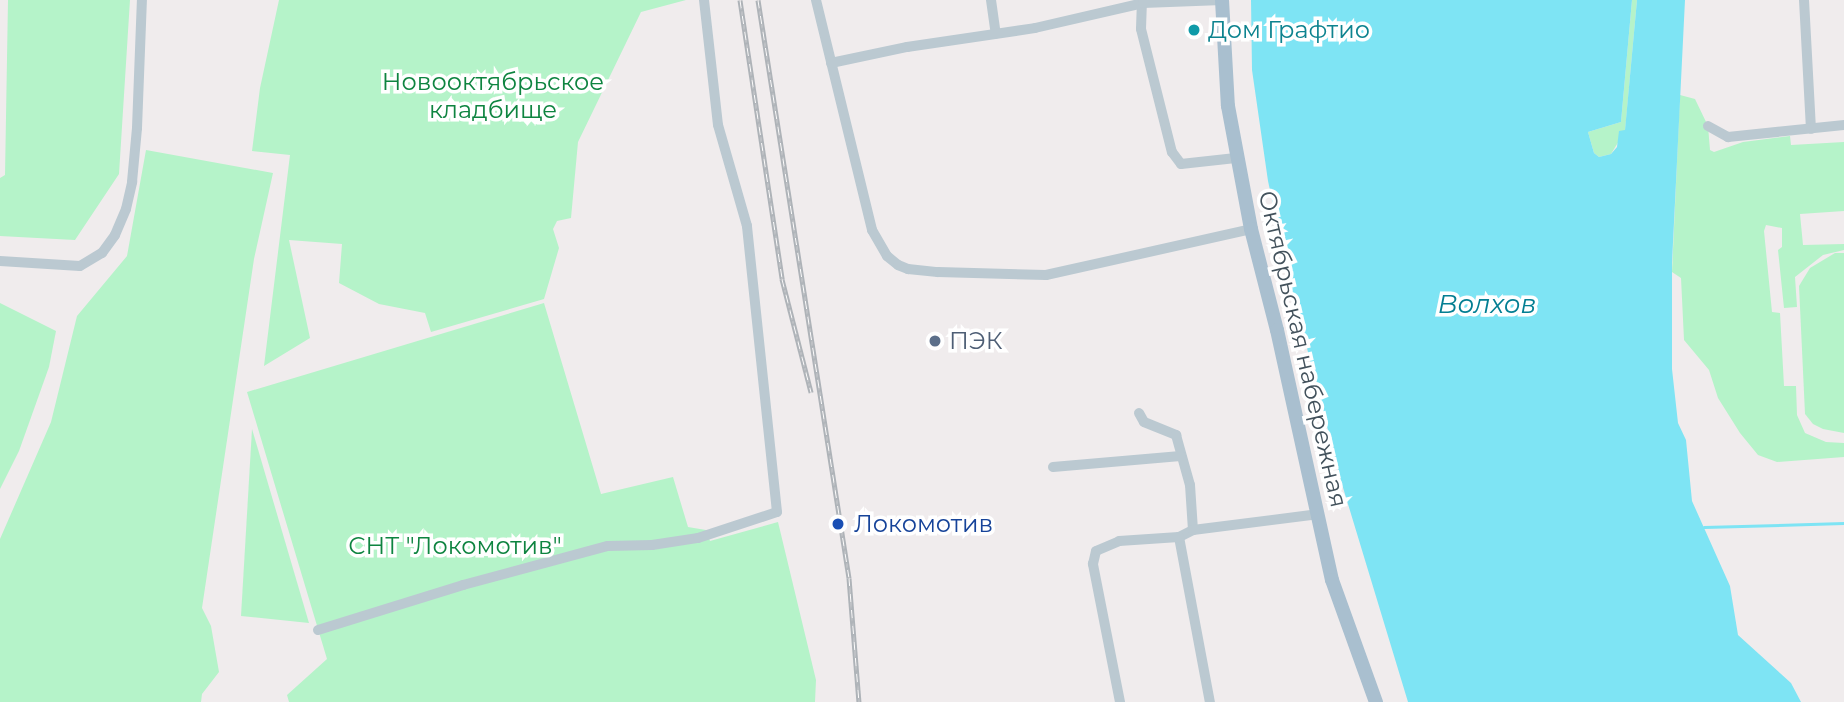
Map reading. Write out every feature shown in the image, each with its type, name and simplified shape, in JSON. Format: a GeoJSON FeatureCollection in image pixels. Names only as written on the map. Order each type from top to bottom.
{"type":"FeatureCollection","features":[{"type":"Feature","properties":{"kind":"main road","name":"Октябрьская набережная"},"geometry":{"type":"LineString","coordinates":[[1222,0],[1224,67],[1236,158],[1251,229],[1319,514],[1332,580],[1376,702]]}},
{"type":"Feature","properties":{"kind":"street"},"geometry":{"type":"LineString","coordinates":[[0,261],[80,267],[102,253],[115,235],[126,209],[132,182],[138,128],[142,0]]}},
{"type":"Feature","properties":{"kind":"street"},"geometry":{"type":"LineString","coordinates":[[318,629],[608,545],[652,545],[698,538],[777,512],[747,226],[718,125],[704,0]]}},
{"type":"Feature","properties":{"kind":"street"},"geometry":{"type":"LineString","coordinates":[[816,0],[872,230],[887,256],[908,269],[1009,276],[1068,271],[1251,229]]}},
{"type":"Feature","properties":{"kind":"street"},"geometry":{"type":"LineString","coordinates":[[991,0],[996,34]]}},
{"type":"Feature","properties":{"kind":"street"},"geometry":{"type":"LineString","coordinates":[[831,63],[907,47],[996,34],[1143,2],[1222,0]]}},
{"type":"Feature","properties":{"kind":"street"},"geometry":{"type":"LineString","coordinates":[[1804,0],[1811,129]]}},
{"type":"Feature","properties":{"kind":"street"},"geometry":{"type":"LineString","coordinates":[[1143,2],[1141,29],[1172,152],[1181,164],[1236,158]]}},
{"type":"Feature","properties":{"kind":"street"},"geometry":{"type":"LineString","coordinates":[[1708,126],[1728,136],[1844,125]]}},
{"type":"Feature","properties":{"kind":"street"},"geometry":{"type":"LineString","coordinates":[[1139,413],[1144,422],[1175,435],[1190,485],[1193,530]]}},
{"type":"Feature","properties":{"kind":"street"},"geometry":{"type":"LineString","coordinates":[[1053,467],[1181,456]]}},
{"type":"Feature","properties":{"kind":"street"},"geometry":{"type":"LineString","coordinates":[[1120,702],[1093,564],[1096,551],[1119,541],[1179,537],[1193,530],[1319,514]]}},
{"type":"Feature","properties":{"kind":"street"},"geometry":{"type":"LineString","coordinates":[[1179,537],[1210,702]]}},
{"type":"Feature","properties":{"kind":"green space"},"geometry":{"type":"Polygon","coordinates":[[[8,0],[130,0],[119,174],[75,240],[0,236],[0,178],[5,175],[8,0]]]}},
{"type":"Feature","properties":{"kind":"green space","name":"Новооктябрьское кладбище"},"geometry":{"type":"Polygon","coordinates":[[[279,0],[686,0],[641,12],[578,142],[571,218],[557,221],[553,229],[559,248],[544,299],[431,332],[425,313],[379,304],[339,283],[342,244],[289,240],[310,338],[264,366],[290,155],[252,151],[260,88],[279,0]]]}},
{"type":"Feature","properties":{"kind":"green space"},"geometry":{"type":"Polygon","coordinates":[[[1632,0],[1637,0],[1625,131],[1611,154],[1599,157],[1594,153],[1588,132],[1621,122],[1632,0]]]}},
{"type":"Feature","properties":{"kind":"green space"},"geometry":{"type":"Polygon","coordinates":[[[1680,95],[1695,99],[1708,126],[1710,150],[1714,152],[1743,142],[1790,136],[1791,145],[1844,142],[1844,211],[1800,214],[1803,245],[1844,244],[1844,250],[1823,255],[1795,277],[1797,307],[1784,308],[1778,250],[1782,247],[1782,228],[1766,225],[1764,231],[1772,312],[1780,313],[1784,386],[1796,386],[1797,415],[1805,433],[1826,442],[1844,443],[1844,457],[1777,462],[1758,455],[1718,398],[1709,370],[1684,340],[1681,278],[1672,272],[1680,95]]]}},
{"type":"Feature","properties":{"kind":"green space"},"geometry":{"type":"Polygon","coordinates":[[[146,150],[273,173],[254,259],[202,608],[211,626],[219,672],[202,694],[201,702],[0,702],[0,539],[51,422],[77,316],[127,256],[146,150]]]}},
{"type":"Feature","properties":{"kind":"green space"},"geometry":{"type":"Polygon","coordinates":[[[1835,253],[1844,253],[1844,433],[1823,429],[1813,424],[1805,414],[1799,286],[1810,268],[1835,253]]]}},
{"type":"Feature","properties":{"kind":"green space"},"geometry":{"type":"Polygon","coordinates":[[[0,303],[56,331],[49,367],[19,451],[0,489],[0,303]]]}},
{"type":"Feature","properties":{"kind":"green space","name":"СНТ \"Локомотив\""},"geometry":{"type":"Polygon","coordinates":[[[544,303],[601,494],[673,477],[688,527],[706,530],[710,541],[778,522],[816,680],[815,702],[289,702],[287,695],[327,659],[247,392],[544,303]]]}},
{"type":"Feature","properties":{"kind":"green space"},"geometry":{"type":"Polygon","coordinates":[[[252,429],[309,623],[241,616],[252,429]]]}},
{"type":"Feature","properties":{"kind":"water","name":"Волхов"},"geometry":{"type":"Polygon","coordinates":[[[1251,0],[1632,0],[1621,122],[1588,132],[1594,153],[1599,157],[1611,154],[1617,147],[1619,131],[1625,130],[1637,0],[1685,0],[1672,263],[1672,369],[1678,423],[1686,440],[1692,501],[1730,586],[1738,635],[1791,683],[1801,702],[1408,702],[1341,481],[1289,278],[1268,181],[1252,70],[1251,0]]]}},
{"type":"Feature","properties":{"kind":"waterway"},"geometry":{"type":"LineString","coordinates":[[1704,527],[1844,523]]}},
{"type":"Feature","properties":{"kind":"railway"},"geometry":{"type":"LineString","coordinates":[[740,0],[782,279],[811,392]]}},
{"type":"Feature","properties":{"kind":"railway"},"geometry":{"type":"LineString","coordinates":[[758,0],[849,578],[859,702]]}},
{"type":"Feature","properties":{"kind":"place","name":"Дом Графтио"},"geometry":{"type":"Point","coordinates":[1194,30]}},
{"type":"Feature","properties":{"kind":"place","name":"ПЭК"},"geometry":{"type":"Point","coordinates":[935,341]}},
{"type":"Feature","properties":{"kind":"place","name":"Локомотив"},"geometry":{"type":"Point","coordinates":[838,524]}}]}
